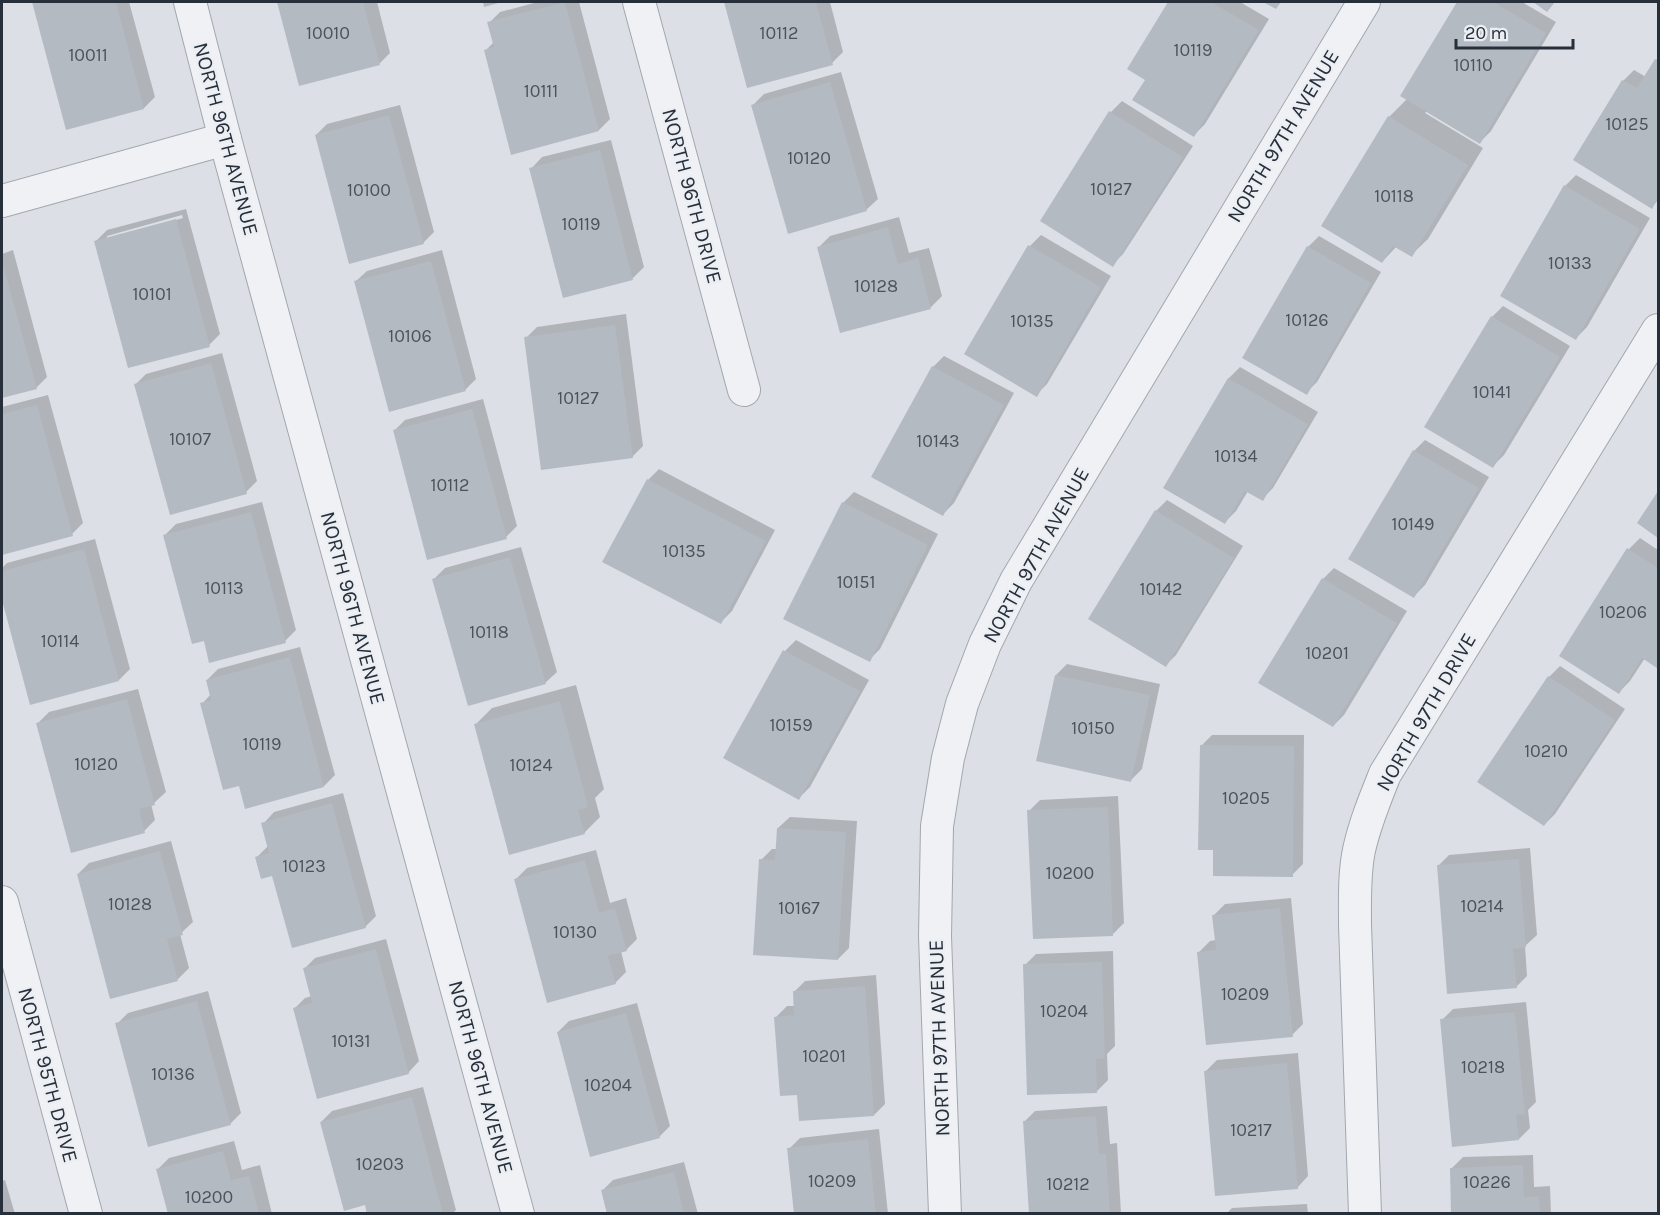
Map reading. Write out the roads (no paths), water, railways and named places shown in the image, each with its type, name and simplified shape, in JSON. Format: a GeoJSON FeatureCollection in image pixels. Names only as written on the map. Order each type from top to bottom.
{"type":"FeatureCollection","features":[{"type":"Feature","properties":{"kind":"street","name":"NORTH 96TH AVENUE"},"geometry":{"type":"LineString","coordinates":[[190,2],[225,140],[518,1214]]}},
{"type":"Feature","properties":{"kind":"street","name":"NORTH 96TH DRIVE"},"geometry":{"type":"LineString","coordinates":[[639,2],[744,390]]}},
{"type":"Feature","properties":{"kind":"street","name":"NORTH 97TH AVENUE"},"geometry":{"type":"LineString","coordinates":[[945,1214],[935,876],[937,826],[948,758],[962,704],[985,644],[1016,581],[1364,2]]}},
{"type":"Feature","properties":{"kind":"street"},"geometry":{"type":"LineString","coordinates":[[2,201],[225,140]]}},
{"type":"Feature","properties":{"kind":"street","name":"NORTH 97TH DRIVE"},"geometry":{"type":"LineString","coordinates":[[1365,1214],[1355,915],[1359,852],[1369,813],[1385,774],[1659,330]]}},
{"type":"Feature","properties":{"kind":"street","name":"NORTH 95TH DRIVE"},"geometry":{"type":"LineString","coordinates":[[2,902],[86,1214]]}}]}
